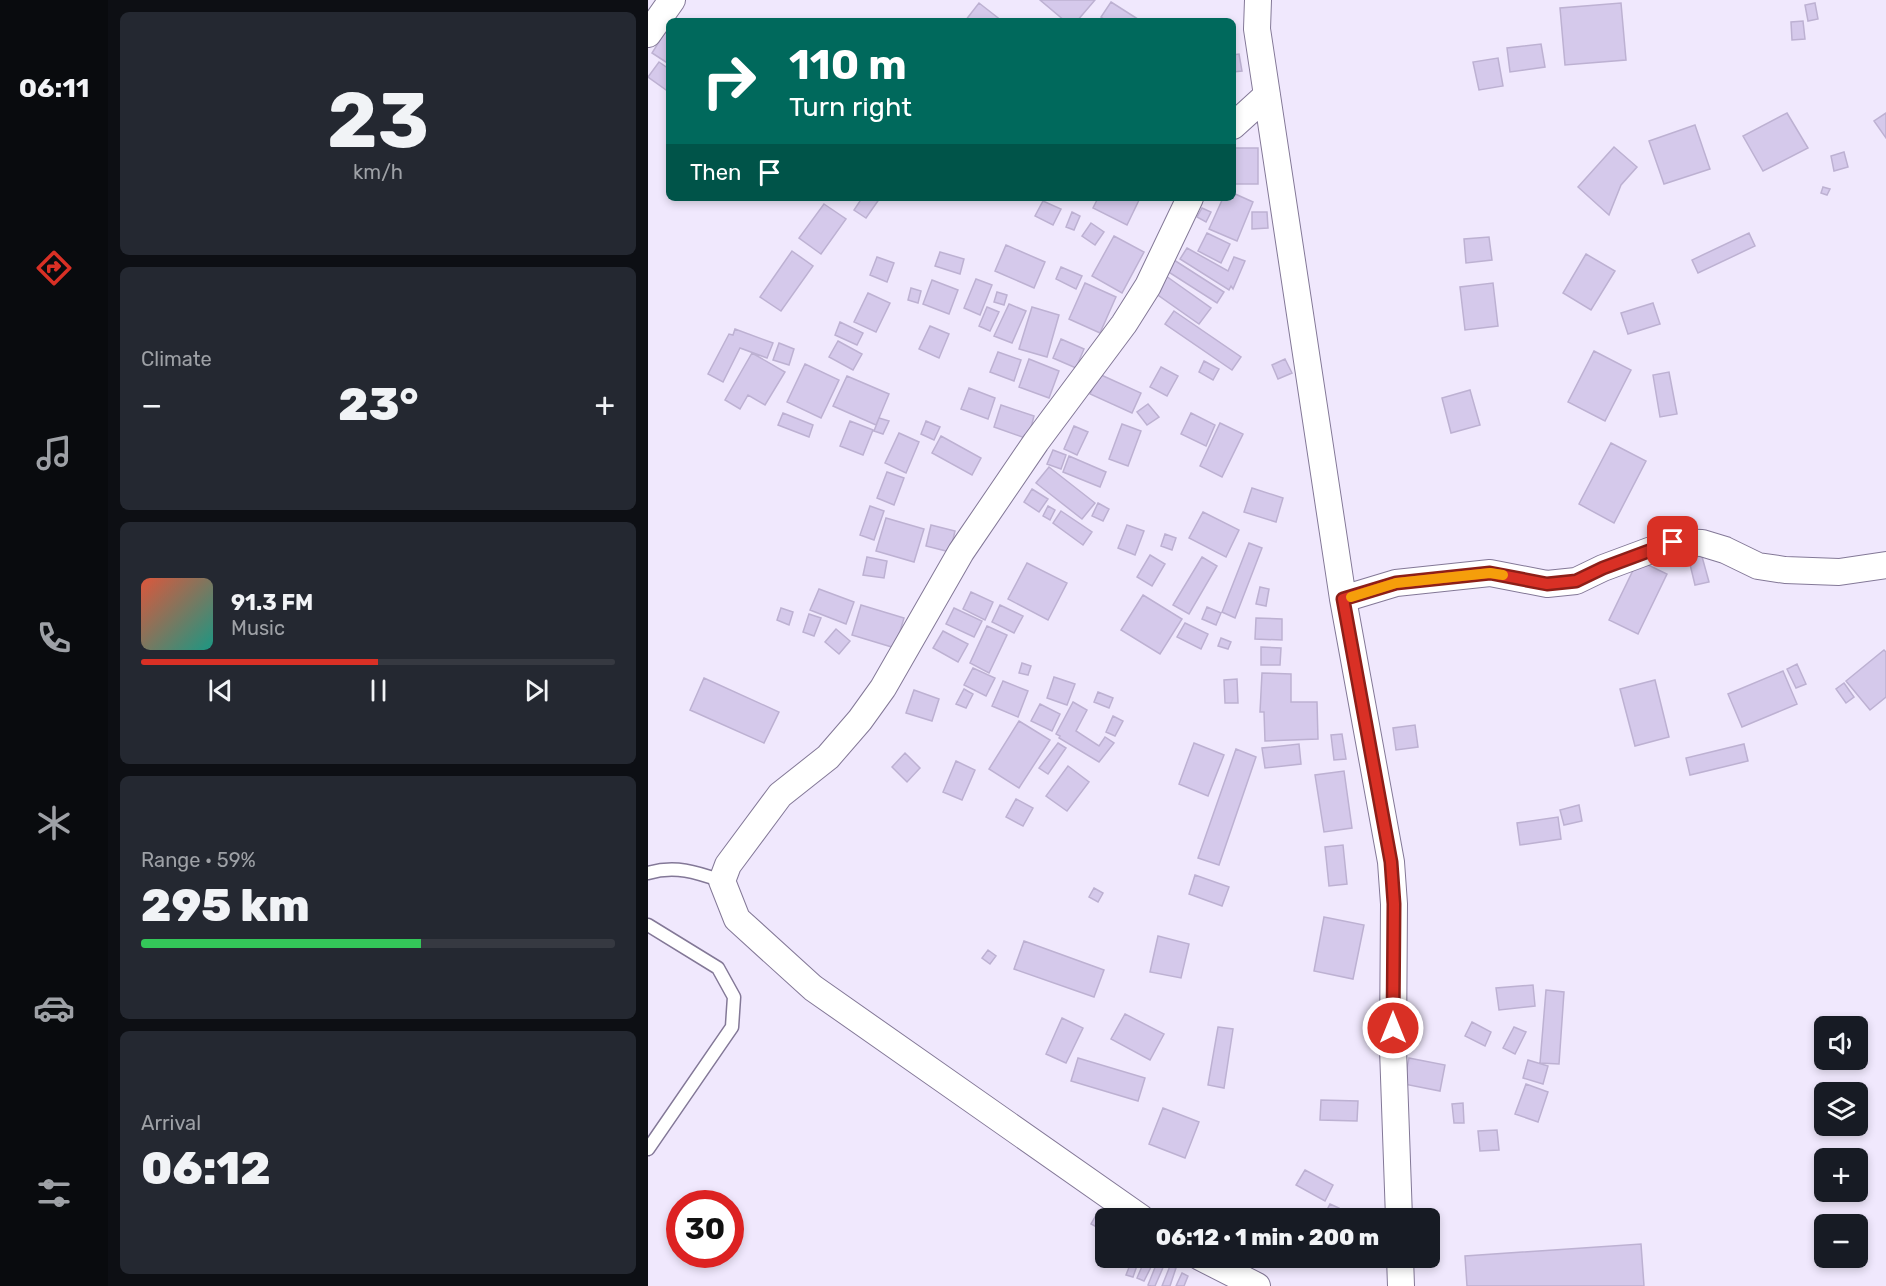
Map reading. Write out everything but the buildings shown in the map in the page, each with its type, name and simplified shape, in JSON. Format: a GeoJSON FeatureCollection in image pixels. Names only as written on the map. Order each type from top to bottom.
{"type":"FeatureCollection","features":[{"type":"Feature","properties":{"kind":"street"},"geometry":{"type":"LineString","coordinates":[[648,34],[672,0]]}},
{"type":"Feature","properties":{"kind":"street"},"geometry":{"type":"LineString","coordinates":[[1258,0],[1257,29],[1343,599],[1391,862],[1394,904],[1393,1049],[1399,1208]]}},
{"type":"Feature","properties":{"kind":"street"},"geometry":{"type":"LineString","coordinates":[[1236,123],[1267,95]]}},
{"type":"Feature","properties":{"kind":"street"},"geometry":{"type":"LineString","coordinates":[[1127,1208],[813,988],[737,919],[722,881],[728,865],[780,795],[828,757],[884,688],[961,552],[1036,442],[1124,324],[1148,286],[1189,201]]}},
{"type":"Feature","properties":{"kind":"street"},"geometry":{"type":"LineString","coordinates":[[1343,599],[1396,583],[1490,573],[1547,584],[1576,581],[1603,568],[1673,542],[1702,543],[1725,550],[1758,566],[1785,570],[1839,572],[1886,565]]}},
{"type":"Feature","properties":{"kind":"street"},"geometry":{"type":"LineString","coordinates":[[1222,1268],[1257,1286]]}},
{"type":"Feature","properties":{"kind":"street"},"geometry":{"type":"LineString","coordinates":[[1400,1268],[1401,1286]]}},
{"type":"Feature","properties":{"kind":"lane"},"geometry":{"type":"LineString","coordinates":[[648,873],[658,870],[688,870],[722,881]]}},
{"type":"Feature","properties":{"kind":"lane"},"geometry":{"type":"LineString","coordinates":[[648,925],[718,968],[734,997],[732,1027],[648,1149]]}},
{"type":"Feature","properties":{"kind":"slow traffic"},"geometry":{"type":"LineString","coordinates":[[1351,597],[1396,583],[1490,573],[1503,575]]}},
{"type":"Feature","properties":{"kind":"route"},"geometry":{"type":"LineString","coordinates":[[1393,1028],[1394,904],[1391,862],[1343,599],[1396,583],[1450,576],[1490,573],[1547,584],[1576,581],[1603,568],[1673,542]]}}]}
